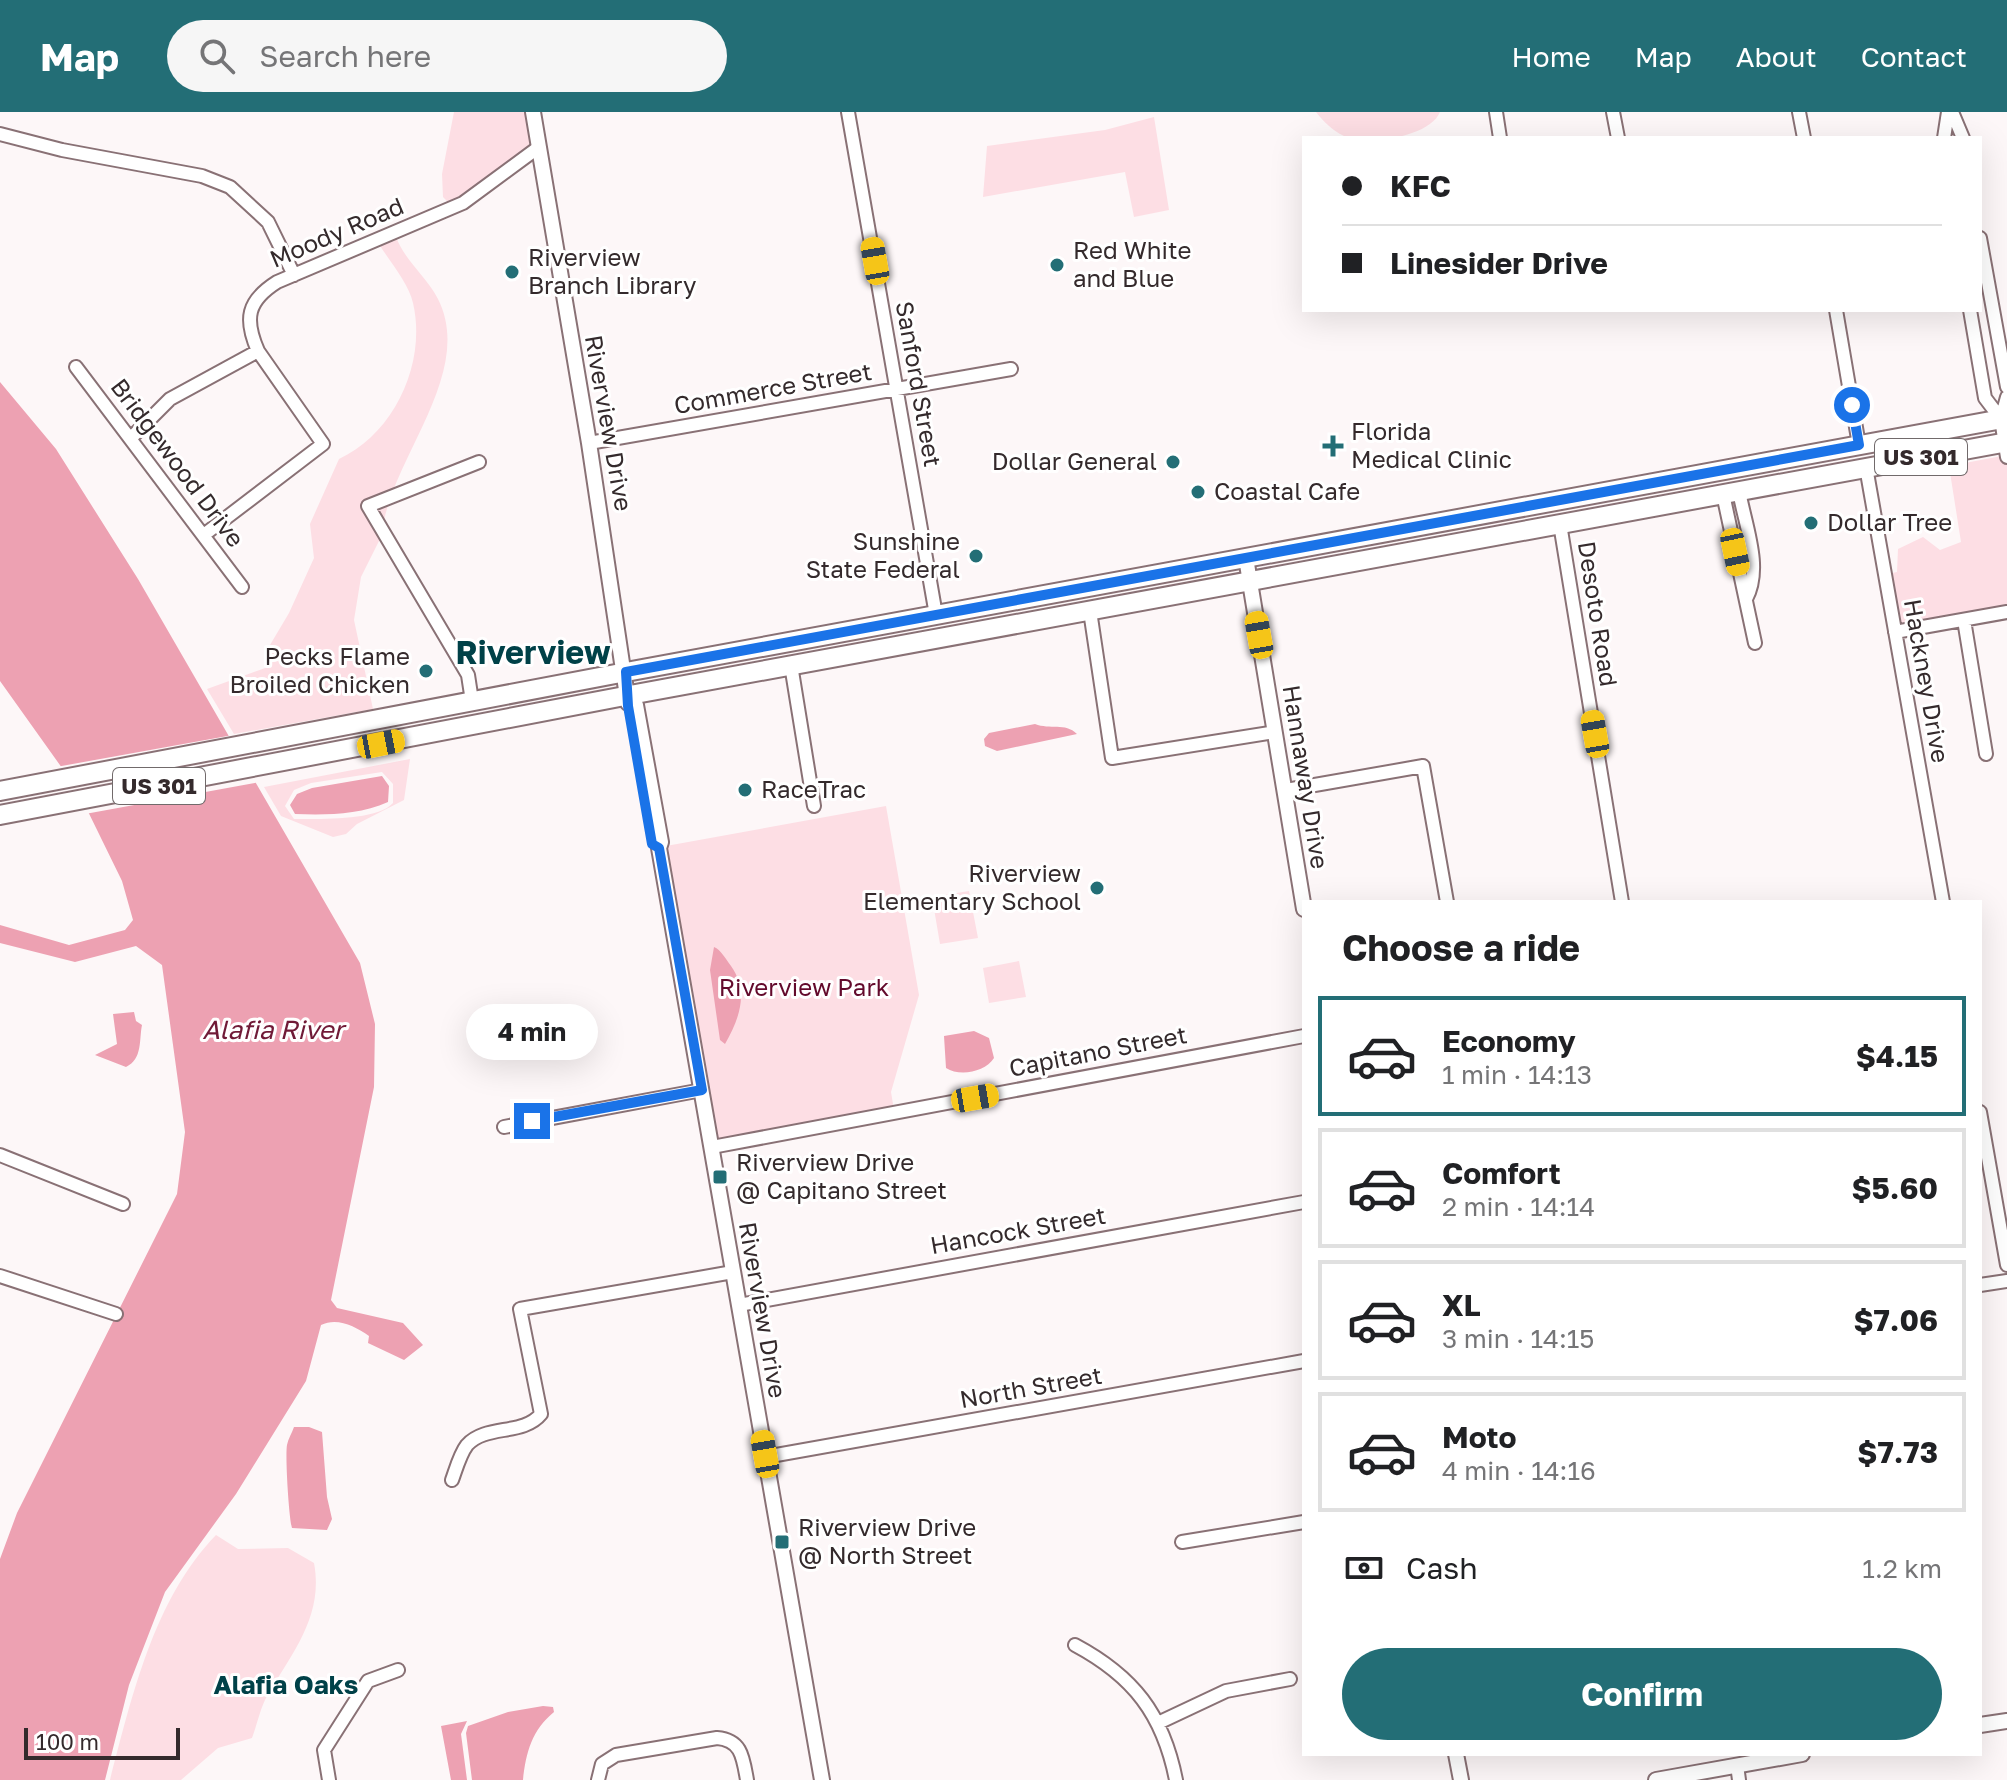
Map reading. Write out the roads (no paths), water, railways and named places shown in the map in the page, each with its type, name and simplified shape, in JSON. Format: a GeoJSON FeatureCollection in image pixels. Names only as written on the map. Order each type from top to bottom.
{"type":"FeatureCollection","features":[{"type":"Feature","properties":{"kind":"main road","name":"US 301"},"geometry":{"type":"LineString","coordinates":[[0,791],[626,672],[2004,418]]}},
{"type":"Feature","properties":{"kind":"main road","name":"US 301"},"geometry":{"type":"LineString","coordinates":[[0,815],[272,766],[630,695],[1866,467],[2006,447]]}},
{"type":"Feature","properties":{"kind":"main road"},"geometry":{"type":"LineString","coordinates":[[1731,492],[1730,483],[1738,479],[1798,468],[1837,449]]}},
{"type":"Feature","properties":{"kind":"main road"},"geometry":{"type":"LineString","coordinates":[[1638,509],[1672,491],[1719,482],[1724,470]]}},
{"type":"Feature","properties":{"kind":"main road"},"geometry":{"type":"LineString","coordinates":[[1560,524],[1574,510],[1652,495],[1693,476]]}},
{"type":"Feature","properties":{"kind":"main road"},"geometry":{"type":"LineString","coordinates":[[1429,548],[1474,527],[1528,518],[1541,504]]}},
{"type":"Feature","properties":{"kind":"main road"},"geometry":{"type":"LineString","coordinates":[[947,637],[949,629],[959,624],[1077,601],[1106,585]]}},
{"type":"Feature","properties":{"kind":"main road"},"geometry":{"type":"LineString","coordinates":[[800,664],[835,647],[919,630],[936,615]]}},
{"type":"Feature","properties":{"kind":"main road"},"geometry":{"type":"LineString","coordinates":[[381,744],[402,729],[461,717],[472,701]]}},
{"type":"Feature","properties":{"kind":"street","name":"Riverview Drive"},"geometry":{"type":"LineString","coordinates":[[533,112],[626,672],[630,695],[636,705],[661,842],[659,848],[822,1780]]}},
{"type":"Feature","properties":{"kind":"street","name":"Sanford Street"},"geometry":{"type":"LineString","coordinates":[[848,112],[936,615]]}},
{"type":"Feature","properties":{"kind":"street"},"geometry":{"type":"LineString","coordinates":[[1496,112],[1500,136]]}},
{"type":"Feature","properties":{"kind":"street"},"geometry":{"type":"LineString","coordinates":[[1613,112],[1618,136]]}},
{"type":"Feature","properties":{"kind":"street"},"geometry":{"type":"LineString","coordinates":[[1799,112],[1804,136]]}},
{"type":"Feature","properties":{"kind":"street"},"geometry":{"type":"LineString","coordinates":[[1944,136],[1950,112]]}},
{"type":"Feature","properties":{"kind":"street"},"geometry":{"type":"LineString","coordinates":[[1950,112],[1962,136]]}},
{"type":"Feature","properties":{"kind":"street"},"geometry":{"type":"LineString","coordinates":[[0,134],[62,150],[202,176],[230,187],[268,222],[294,275]]}},
{"type":"Feature","properties":{"kind":"street","name":"Moody Road"},"geometry":{"type":"LineString","coordinates":[[205,534],[323,444],[258,351],[249,316],[259,294],[294,275],[463,203],[539,147]]}},
{"type":"Feature","properties":{"kind":"street"},"geometry":{"type":"LineString","coordinates":[[1982,249],[2007,387]]}},
{"type":"Feature","properties":{"kind":"street"},"geometry":{"type":"LineString","coordinates":[[1836,312],[1859,445]]}},
{"type":"Feature","properties":{"kind":"street"},"geometry":{"type":"LineString","coordinates":[[1970,312],[1985,398],[2004,418]]}},
{"type":"Feature","properties":{"kind":"street"},"geometry":{"type":"LineString","coordinates":[[131,438],[170,399],[258,351]]}},
{"type":"Feature","properties":{"kind":"street","name":"Bridgewood Drive"},"geometry":{"type":"LineString","coordinates":[[76,367],[242,587]]}},
{"type":"Feature","properties":{"kind":"street","name":"Commerce Street"},"geometry":{"type":"LineString","coordinates":[[589,443],[1011,369]]}},
{"type":"Feature","properties":{"kind":"street"},"geometry":{"type":"LineString","coordinates":[[2006,447],[2004,418],[2007,397]]}},
{"type":"Feature","properties":{"kind":"street"},"geometry":{"type":"LineString","coordinates":[[472,701],[468,675],[368,506],[479,462]]}},
{"type":"Feature","properties":{"kind":"street","name":"Hackney Drive"},"geometry":{"type":"LineString","coordinates":[[1866,467],[1943,900]]}},
{"type":"Feature","properties":{"kind":"street"},"geometry":{"type":"LineString","coordinates":[[1731,492],[1755,643]]}},
{"type":"Feature","properties":{"kind":"street","name":"Desoto Road"},"geometry":{"type":"LineString","coordinates":[[1560,524],[1622,900]]}},
{"type":"Feature","properties":{"kind":"street","name":"Hannaway Drive"},"geometry":{"type":"LineString","coordinates":[[1246,558],[1303,900]]}},
{"type":"Feature","properties":{"kind":"street"},"geometry":{"type":"LineString","coordinates":[[1090,611],[1112,758],[1275,732]]}},
{"type":"Feature","properties":{"kind":"street"},"geometry":{"type":"LineString","coordinates":[[1895,632],[2007,612]]}},
{"type":"Feature","properties":{"kind":"street"},"geometry":{"type":"LineString","coordinates":[[1964,620],[1986,754]]}},
{"type":"Feature","properties":{"kind":"street"},"geometry":{"type":"LineString","coordinates":[[800,664],[814,806]]}},
{"type":"Feature","properties":{"kind":"street"},"geometry":{"type":"LineString","coordinates":[[1286,790],[1423,766],[1447,900]]}},
{"type":"Feature","properties":{"kind":"street","name":"Capitano Street"},"geometry":{"type":"LineString","coordinates":[[712,1147],[1302,1036]]}},
{"type":"Feature","properties":{"kind":"street"},"geometry":{"type":"LineString","coordinates":[[504,1127],[702,1090]]}},
{"type":"Feature","properties":{"kind":"street"},"geometry":{"type":"LineString","coordinates":[[1982,1123],[2007,1265]]}},
{"type":"Feature","properties":{"kind":"street"},"geometry":{"type":"LineString","coordinates":[[0,1155],[123,1204]]}},
{"type":"Feature","properties":{"kind":"street","name":"Hancock Street"},"geometry":{"type":"LineString","coordinates":[[739,1305],[1302,1202]]}},
{"type":"Feature","properties":{"kind":"street"},"geometry":{"type":"LineString","coordinates":[[452,1480],[467,1445],[483,1435],[533,1424],[541,1414],[520,1309],[733,1272]]}},
{"type":"Feature","properties":{"kind":"street"},"geometry":{"type":"LineString","coordinates":[[0,1276],[116,1314]]}},
{"type":"Feature","properties":{"kind":"street"},"geometry":{"type":"LineString","coordinates":[[1982,1285],[2007,1281]]}},
{"type":"Feature","properties":{"kind":"street","name":"North Street"},"geometry":{"type":"LineString","coordinates":[[765,1457],[1302,1361]]}},
{"type":"Feature","properties":{"kind":"street"},"geometry":{"type":"LineString","coordinates":[[1182,1542],[1302,1522]]}},
{"type":"Feature","properties":{"kind":"street"},"geometry":{"type":"LineString","coordinates":[[1075,1645],[1100,1659],[1141,1694],[1158,1723],[1176,1780]]}},
{"type":"Feature","properties":{"kind":"street"},"geometry":{"type":"LineString","coordinates":[[329,1780],[324,1750],[368,1681],[398,1670]]}},
{"type":"Feature","properties":{"kind":"street"},"geometry":{"type":"LineString","coordinates":[[1158,1723],[1226,1691],[1290,1679]]}},
{"type":"Feature","properties":{"kind":"street"},"geometry":{"type":"LineString","coordinates":[[1982,1725],[2007,1721]]}},
{"type":"Feature","properties":{"kind":"street"},"geometry":{"type":"LineString","coordinates":[[598,1780],[602,1764],[616,1755],[717,1738],[731,1740],[743,1754],[747,1780]]}},
{"type":"Feature","properties":{"kind":"street"},"geometry":{"type":"LineString","coordinates":[[1456,1756],[1461,1780]]}},
{"type":"Feature","properties":{"kind":"street"},"geometry":{"type":"LineString","coordinates":[[1656,1780],[1738,1772],[1776,1756]]}},
{"type":"Feature","properties":{"kind":"water","name":"Alafia River"},"geometry":{"type":"Polygon","coordinates":[[[0,382],[56,449],[138,579],[360,963],[375,1024],[374,1087],[331,1300],[337,1308],[403,1323],[423,1345],[404,1360],[368,1343],[369,1336],[352,1326],[340,1322],[321,1325],[306,1381],[236,1494],[165,1592],[129,1685],[105,1780],[0,1780],[0,1559],[17,1513],[177,1194],[185,1132],[162,965],[136,946],[75,962],[0,943],[0,925],[69,945],[125,930],[133,920],[122,881],[77,789],[0,681],[0,382]]]}},
{"type":"Feature","properties":{"kind":"water"},"geometry":{"type":"Polygon","coordinates":[[[1035,724],[1067,728],[1077,734],[997,751],[985,746],[984,739],[989,733],[1035,724]]]}},
{"type":"Feature","properties":{"kind":"water"},"geometry":{"type":"Polygon","coordinates":[[[382,776],[389,786],[388,802],[366,810],[295,814],[290,805],[297,794],[312,788],[382,776]]]}},
{"type":"Feature","properties":{"kind":"water"},"geometry":{"type":"Polygon","coordinates":[[[714,947],[737,975],[740,985],[738,1014],[725,1044],[720,1040],[710,970],[714,947]]]}},
{"type":"Feature","properties":{"kind":"water"},"geometry":{"type":"Polygon","coordinates":[[[134,1012],[136,1021],[142,1025],[135,1059],[126,1067],[95,1055],[117,1044],[113,1014],[134,1012]]]}},
{"type":"Feature","properties":{"kind":"water"},"geometry":{"type":"Polygon","coordinates":[[[974,1031],[989,1038],[994,1058],[985,1067],[972,1072],[946,1068],[944,1036],[974,1031]]]}},
{"type":"Feature","properties":{"kind":"water"},"geometry":{"type":"Polygon","coordinates":[[[294,1427],[309,1427],[322,1432],[327,1497],[332,1519],[327,1530],[292,1528],[287,1451],[294,1427]]]}},
{"type":"Feature","properties":{"kind":"water"},"geometry":{"type":"Polygon","coordinates":[[[553,1707],[554,1712],[540,1726],[531,1742],[523,1780],[472,1780],[466,1733],[468,1726],[508,1712],[553,1707]]]}},
{"type":"Feature","properties":{"kind":"water"},"geometry":{"type":"Polygon","coordinates":[[[467,1721],[461,1734],[467,1780],[451,1780],[441,1726],[467,1721]]]}},
{"type":"Feature","properties":{"kind":"place","name":"Red White and Blue"},"geometry":{"type":"Point","coordinates":[1057,265]}},
{"type":"Feature","properties":{"kind":"place","name":"Riverview Branch Library"},"geometry":{"type":"Point","coordinates":[512,272]}},
{"type":"Feature","properties":{"kind":"place","name":"Florida Medical Clinic"},"geometry":{"type":"Point","coordinates":[1333,446]}},
{"type":"Feature","properties":{"kind":"place","name":"Dollar General"},"geometry":{"type":"Point","coordinates":[1173,462]}},
{"type":"Feature","properties":{"kind":"place","name":"Coastal Cafe"},"geometry":{"type":"Point","coordinates":[1198,492]}},
{"type":"Feature","properties":{"kind":"place","name":"Dollar Tree"},"geometry":{"type":"Point","coordinates":[1811,523]}},
{"type":"Feature","properties":{"kind":"place","name":"Sunshine State Federal"},"geometry":{"type":"Point","coordinates":[976,556]}},
{"type":"Feature","properties":{"kind":"place","name":"Pecks Flame Broiled Chicken"},"geometry":{"type":"Point","coordinates":[426,671]}},
{"type":"Feature","properties":{"kind":"place","name":"RaceTrac"},"geometry":{"type":"Point","coordinates":[745,790]}},
{"type":"Feature","properties":{"kind":"place","name":"Riverview Elementary School"},"geometry":{"type":"Point","coordinates":[1097,888]}},
{"type":"Feature","properties":{"kind":"place","name":"Riverview Drive @ Capitano Street"},"geometry":{"type":"Point","coordinates":[720,1177]}},
{"type":"Feature","properties":{"kind":"place","name":"Riverview Drive @ North Street"},"geometry":{"type":"Point","coordinates":[782,1542]}},
{"type":"Feature","properties":{"kind":"district","name":"Riverview"},"geometry":{"type":"Point","coordinates":[533,653]}},
{"type":"Feature","properties":{"kind":"district","name":"Alafia Oaks"},"geometry":{"type":"Point","coordinates":[286,1685]}},
{"type":"Feature","properties":{"kind":"park label","name":"Riverview Park"},"geometry":{"type":"Point","coordinates":[804,988]}}]}
